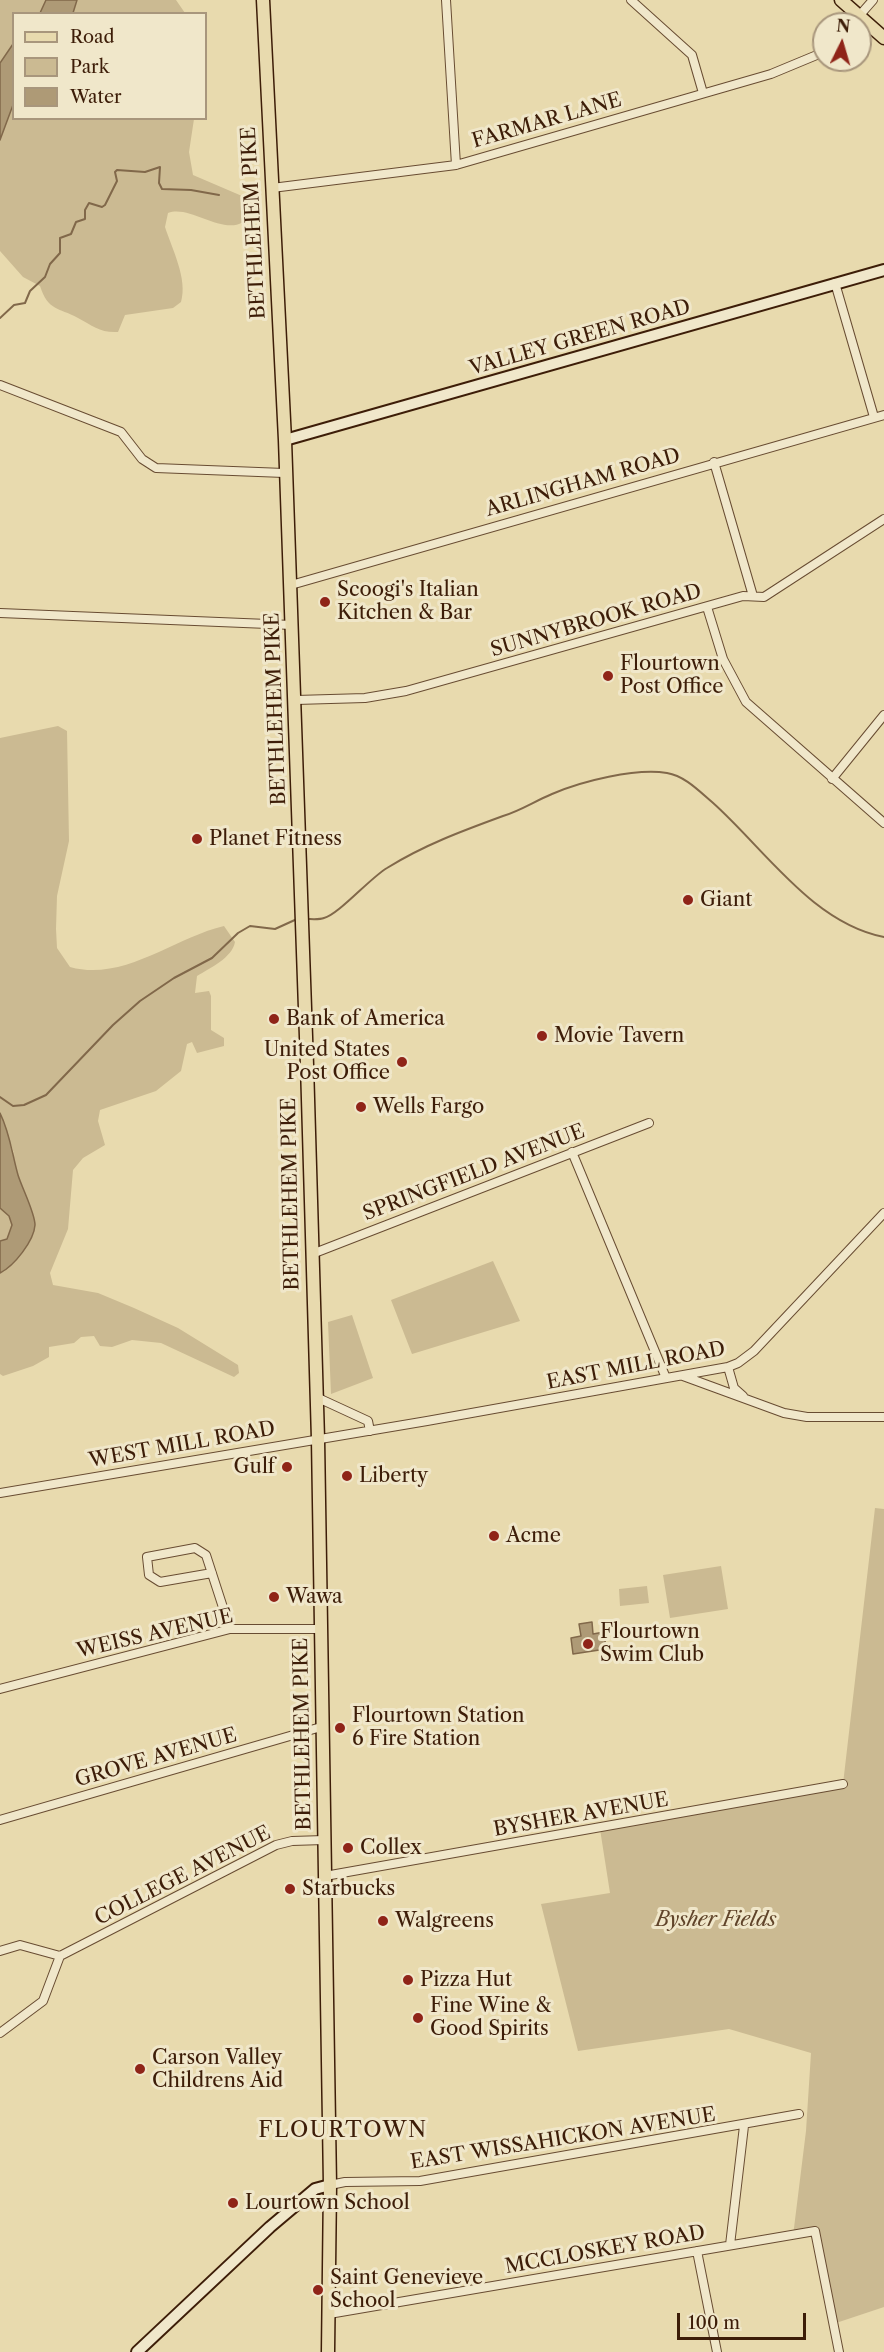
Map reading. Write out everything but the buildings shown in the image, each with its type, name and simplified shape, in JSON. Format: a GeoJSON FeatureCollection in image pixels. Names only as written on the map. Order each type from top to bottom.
{"type":"FeatureCollection","features":[{"type":"Feature","properties":{"kind":"main road","name":"BETHLEHEM PIKE"},"geometry":{"type":"LineString","coordinates":[[263,0],[296,700],[318,1439],[330,2185],[328,2352]]}},
{"type":"Feature","properties":{"kind":"street"},"geometry":{"type":"LineString","coordinates":[[446,0],[456,165]]}},
{"type":"Feature","properties":{"kind":"street"},"geometry":{"type":"LineString","coordinates":[[631,0],[692,55],[703,93]]}},
{"type":"Feature","properties":{"kind":"street"},"geometry":{"type":"LineString","coordinates":[[863,12],[873,0]]}},
{"type":"Feature","properties":{"kind":"street","name":"FARMAR LANE"},"geometry":{"type":"LineString","coordinates":[[272,188],[456,165],[771,74],[812,57]]}},
{"type":"Feature","properties":{"kind":"street","name":"VALLEY GREEN ROAD"},"geometry":{"type":"LineString","coordinates":[[285,440],[884,270]]}},
{"type":"Feature","properties":{"kind":"street"},"geometry":{"type":"LineString","coordinates":[[836,283],[874,417]]}},
{"type":"Feature","properties":{"kind":"street"},"geometry":{"type":"LineString","coordinates":[[0,385],[121,432],[142,459],[156,468],[284,473]]}},
{"type":"Feature","properties":{"kind":"street","name":"ARLINGHAM ROAD"},"geometry":{"type":"LineString","coordinates":[[291,585],[884,415]]}},
{"type":"Feature","properties":{"kind":"street"},"geometry":{"type":"LineString","coordinates":[[714,462],[753,596]]}},
{"type":"Feature","properties":{"kind":"street","name":"SUNNYBROOK ROAD"},"geometry":{"type":"LineString","coordinates":[[296,700],[369,697],[406,691],[743,596],[764,597],[884,519]]}},
{"type":"Feature","properties":{"kind":"street"},"geometry":{"type":"LineString","coordinates":[[707,607],[723,659],[739,693],[762,718],[884,823]]}},
{"type":"Feature","properties":{"kind":"street"},"geometry":{"type":"LineString","coordinates":[[0,613],[292,625]]}},
{"type":"Feature","properties":{"kind":"street"},"geometry":{"type":"LineString","coordinates":[[832,779],[884,716]]}},
{"type":"Feature","properties":{"kind":"street","name":"SPRINGFIELD AVENUE"},"geometry":{"type":"LineString","coordinates":[[312,1254],[649,1123]]}},
{"type":"Feature","properties":{"kind":"street"},"geometry":{"type":"LineString","coordinates":[[572,1152],[666,1378]]}},
{"type":"Feature","properties":{"kind":"street","name":"EAST MILL ROAD"},"geometry":{"type":"LineString","coordinates":[[370,1431],[728,1367],[738,1363],[754,1350],[884,1214]]}},
{"type":"Feature","properties":{"kind":"street"},"geometry":{"type":"LineString","coordinates":[[728,1367],[734,1388],[753,1403]]}},
{"type":"Feature","properties":{"kind":"street"},"geometry":{"type":"LineString","coordinates":[[682,1375],[783,1413],[807,1417],[884,1417]]}},
{"type":"Feature","properties":{"kind":"street"},"geometry":{"type":"LineString","coordinates":[[316,1397],[368,1421],[370,1431]]}},
{"type":"Feature","properties":{"kind":"street","name":"WEST MILL ROAD"},"geometry":{"type":"LineString","coordinates":[[0,1493],[370,1431]]}},
{"type":"Feature","properties":{"kind":"street"},"geometry":{"type":"LineString","coordinates":[[212,1574],[160,1582],[149,1575],[147,1557],[195,1548],[206,1555],[230,1629]]}},
{"type":"Feature","properties":{"kind":"street","name":"WEISS AVENUE"},"geometry":{"type":"LineString","coordinates":[[0,1689],[230,1629],[321,1629]]}},
{"type":"Feature","properties":{"kind":"street","name":"GROVE AVENUE"},"geometry":{"type":"LineString","coordinates":[[0,1820],[321,1727]]}},
{"type":"Feature","properties":{"kind":"street","name":"BYSHER AVENUE"},"geometry":{"type":"LineString","coordinates":[[325,1876],[843,1784]]}},
{"type":"Feature","properties":{"kind":"street","name":"COLLEGE AVENUE"},"geometry":{"type":"LineString","coordinates":[[60,1956],[276,1845],[292,1841],[324,1840]]}},
{"type":"Feature","properties":{"kind":"street"},"geometry":{"type":"LineString","coordinates":[[0,1951],[20,1945],[60,1956],[43,2001],[0,2033]]}},
{"type":"Feature","properties":{"kind":"street","name":"EAST WISSAHICKON AVENUE"},"geometry":{"type":"LineString","coordinates":[[330,2185],[420,2181],[744,2126],[799,2114]]}},
{"type":"Feature","properties":{"kind":"street"},"geometry":{"type":"LineString","coordinates":[[730,2245],[744,2126]]}},
{"type":"Feature","properties":{"kind":"street"},"geometry":{"type":"LineString","coordinates":[[137,2352],[270,2226],[315,2189],[330,2185]]}},
{"type":"Feature","properties":{"kind":"street","name":"MCCLOSKEY ROAD"},"geometry":{"type":"LineString","coordinates":[[329,2314],[816,2231],[839,2352]]}},
{"type":"Feature","properties":{"kind":"street"},"geometry":{"type":"LineString","coordinates":[[697,2250],[717,2352]]}},
{"type":"Feature","properties":{"kind":"green space"},"geometry":{"type":"Polygon","coordinates":[[[0,0],[46,0],[40,12],[12,12],[12,45],[0,63],[0,0]]]}},
{"type":"Feature","properties":{"kind":"green space"},"geometry":{"type":"Polygon","coordinates":[[[77,0],[176,0],[184,12],[74,12],[77,0]]]}},
{"type":"Feature","properties":{"kind":"green space"},"geometry":{"type":"Polygon","coordinates":[[[12,108],[12,120],[194,120],[189,152],[193,175],[249,199],[252,203],[252,212],[244,221],[234,225],[212,222],[178,211],[168,213],[165,227],[181,274],[183,293],[181,302],[173,308],[125,315],[118,332],[106,331],[50,304],[40,286],[23,277],[0,251],[0,140],[12,108]]]}},
{"type":"Feature","properties":{"kind":"green space"},"geometry":{"type":"Polygon","coordinates":[[[58,726],[67,731],[69,841],[57,896],[56,929],[57,948],[70,967],[90,970],[110,969],[129,964],[224,926],[235,942],[225,958],[197,976],[195,993],[209,991],[211,1030],[224,1038],[224,1046],[197,1053],[192,1042],[187,1044],[181,1071],[156,1091],[100,1110],[98,1121],[105,1145],[83,1158],[73,1170],[68,1229],[50,1273],[53,1285],[98,1293],[178,1328],[238,1365],[239,1373],[234,1377],[161,1343],[132,1340],[112,1347],[100,1346],[94,1336],[81,1337],[74,1343],[49,1347],[49,1357],[33,1366],[3,1376],[0,1374],[0,1273],[5,1271],[33,1216],[20,1181],[24,1204],[0,1260],[0,1122],[15,1156],[0,1113],[0,738],[58,726]]]}},
{"type":"Feature","properties":{"kind":"green space"},"geometry":{"type":"Polygon","coordinates":[[[493,1261],[520,1321],[412,1354],[391,1300],[493,1261]]]}},
{"type":"Feature","properties":{"kind":"green space"},"geometry":{"type":"Polygon","coordinates":[[[352,1315],[373,1378],[331,1394],[328,1322],[352,1315]]]}},
{"type":"Feature","properties":{"kind":"green space","name":"Bysher Fields"},"geometry":{"type":"Polygon","coordinates":[[[875,1508],[884,1509],[884,2307],[833,2324],[816,2232],[793,2236],[806,2131],[811,2053],[729,2029],[578,2051],[541,1904],[610,1893],[600,1829],[843,1784],[875,1508]]]}},
{"type":"Feature","properties":{"kind":"green space"},"geometry":{"type":"Polygon","coordinates":[[[721,1566],[728,1609],[670,1618],[663,1575],[721,1566]]]}},
{"type":"Feature","properties":{"kind":"green space"},"geometry":{"type":"Polygon","coordinates":[[[647,1586],[649,1603],[620,1606],[619,1589],[647,1586]]]}},
{"type":"Feature","properties":{"kind":"water"},"geometry":{"type":"Polygon","coordinates":[[[46,0],[77,0],[73,12],[40,12],[46,0]]]}},
{"type":"Feature","properties":{"kind":"water"},"geometry":{"type":"Polygon","coordinates":[[[12,45],[12,108],[0,140],[0,63],[12,45]]]}},
{"type":"Feature","properties":{"kind":"water"},"geometry":{"type":"Polygon","coordinates":[[[0,1113],[35,1225],[31,1238],[22,1252],[11,1265],[0,1273],[0,1241],[7,1239],[12,1225],[9,1216],[0,1208],[0,1113]]]}},
{"type":"Feature","properties":{"kind":"water","name":"Flourtown Swim Club"},"geometry":{"type":"Polygon","coordinates":[[[592,1622],[593,1634],[604,1632],[606,1649],[573,1654],[571,1638],[581,1636],[579,1624],[592,1622]]]}},
{"type":"Feature","properties":{"kind":"waterway"},"geometry":{"type":"LineString","coordinates":[[0,318],[14,305],[25,303],[30,291],[45,277],[50,264],[60,253],[60,238],[71,234],[76,222],[85,219],[85,210],[89,203],[102,207],[105,205],[117,181],[115,172],[117,170],[145,172],[160,167],[159,183],[162,189],[191,190],[219,195]]}},
{"type":"Feature","properties":{"kind":"waterway"},"geometry":{"type":"LineString","coordinates":[[306,919],[320,919],[330,915],[387,868],[444,839],[578,785],[624,774],[654,772],[674,775],[697,789],[731,820],[790,882],[834,916],[858,929],[884,937]]}},
{"type":"Feature","properties":{"kind":"waterway"},"geometry":{"type":"LineString","coordinates":[[0,1097],[13,1106],[24,1105],[46,1095],[113,1025],[140,1001],[174,978],[212,958],[238,933],[250,926],[275,929],[297,919]]}},
{"type":"Feature","properties":{"kind":"place","name":"Scoogi's Italian Kitchen & Bar"},"geometry":{"type":"Point","coordinates":[325,602]}},
{"type":"Feature","properties":{"kind":"place","name":"Flourtown Post Office"},"geometry":{"type":"Point","coordinates":[608,676]}},
{"type":"Feature","properties":{"kind":"place","name":"Planet Fitness"},"geometry":{"type":"Point","coordinates":[197,839]}},
{"type":"Feature","properties":{"kind":"place","name":"Giant"},"geometry":{"type":"Point","coordinates":[688,900]}},
{"type":"Feature","properties":{"kind":"place","name":"Bank of America"},"geometry":{"type":"Point","coordinates":[274,1019]}},
{"type":"Feature","properties":{"kind":"place","name":"Movie Tavern"},"geometry":{"type":"Point","coordinates":[542,1036]}},
{"type":"Feature","properties":{"kind":"place","name":"United States Post Office"},"geometry":{"type":"Point","coordinates":[402,1062]}},
{"type":"Feature","properties":{"kind":"place","name":"Wells Fargo"},"geometry":{"type":"Point","coordinates":[361,1107]}},
{"type":"Feature","properties":{"kind":"place","name":"Gulf"},"geometry":{"type":"Point","coordinates":[287,1467]}},
{"type":"Feature","properties":{"kind":"place","name":"Liberty"},"geometry":{"type":"Point","coordinates":[347,1476]}},
{"type":"Feature","properties":{"kind":"place","name":"Acme"},"geometry":{"type":"Point","coordinates":[494,1536]}},
{"type":"Feature","properties":{"kind":"place","name":"Wawa"},"geometry":{"type":"Point","coordinates":[274,1597]}},
{"type":"Feature","properties":{"kind":"place","name":"Flourtown Swim Club"},"geometry":{"type":"Point","coordinates":[588,1644]}},
{"type":"Feature","properties":{"kind":"place","name":"Flourtown Station 6 Fire Station"},"geometry":{"type":"Point","coordinates":[340,1728]}},
{"type":"Feature","properties":{"kind":"place","name":"Collex"},"geometry":{"type":"Point","coordinates":[348,1848]}},
{"type":"Feature","properties":{"kind":"place","name":"Starbucks"},"geometry":{"type":"Point","coordinates":[290,1889]}},
{"type":"Feature","properties":{"kind":"place","name":"Walgreens"},"geometry":{"type":"Point","coordinates":[383,1921]}},
{"type":"Feature","properties":{"kind":"place","name":"Pizza Hut"},"geometry":{"type":"Point","coordinates":[408,1980]}},
{"type":"Feature","properties":{"kind":"place","name":"Fine Wine & Good Spirits"},"geometry":{"type":"Point","coordinates":[418,2018]}},
{"type":"Feature","properties":{"kind":"place","name":"Carson Valley Childrens Aid"},"geometry":{"type":"Point","coordinates":[140,2069]}},
{"type":"Feature","properties":{"kind":"place","name":"Lourtown School"},"geometry":{"type":"Point","coordinates":[233,2203]}},
{"type":"Feature","properties":{"kind":"place","name":"Saint Genevieve School"},"geometry":{"type":"Point","coordinates":[318,2290]}},
{"type":"Feature","properties":{"kind":"district","name":"FLOURTOWN"},"geometry":{"type":"Point","coordinates":[343,2131]}}]}
